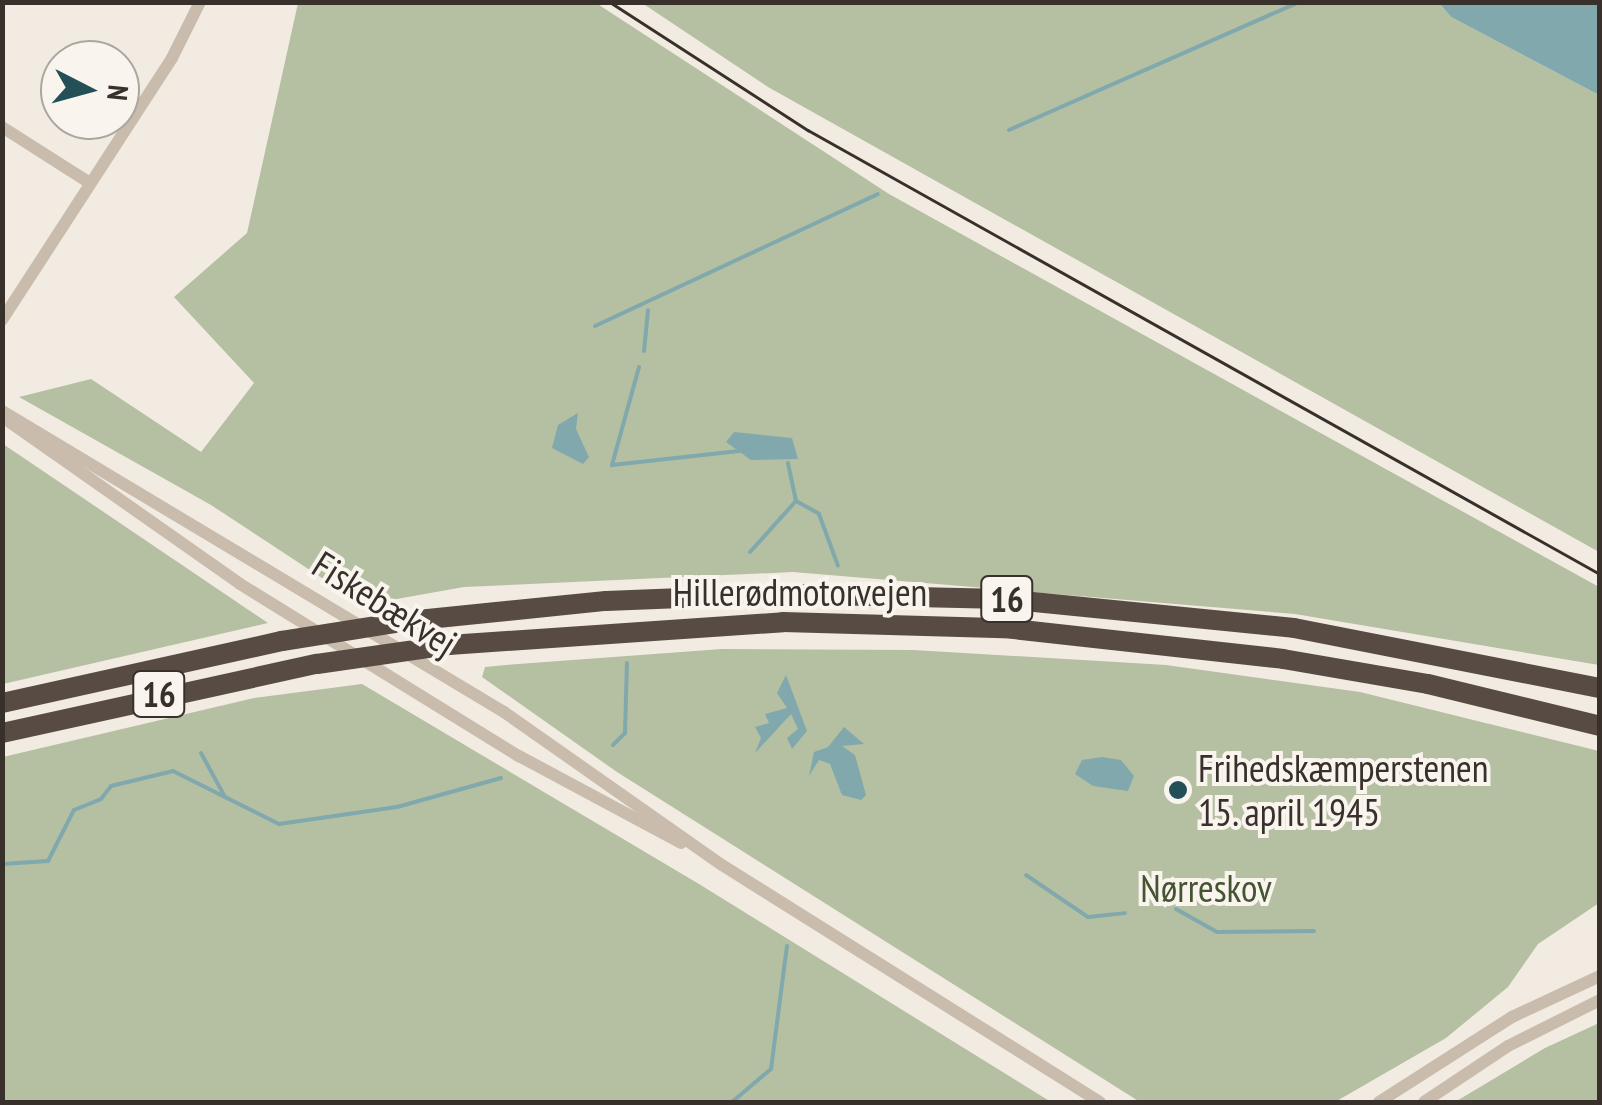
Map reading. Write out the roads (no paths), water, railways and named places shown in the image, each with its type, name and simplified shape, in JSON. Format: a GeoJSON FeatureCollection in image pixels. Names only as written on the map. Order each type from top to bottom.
{"type":"FeatureCollection","features":[{"type":"Feature","properties":{"kind":"highway","name":"Hillerødmotorvejen"},"geometry":{"type":"LineString","coordinates":[[2,703],[282,642],[408,621],[761,594],[987,598],[1294,628],[1600,688]]}},
{"type":"Feature","properties":{"kind":"highway","name":"Hillerødmotorvejen"},"geometry":{"type":"LineString","coordinates":[[2,733],[317,664],[449,645],[782,622],[1004,628],[1282,659],[1428,684],[1600,726]]}},
{"type":"Feature","properties":{"kind":"street"},"geometry":{"type":"LineString","coordinates":[[2,320],[172,58],[200,2]]}},
{"type":"Feature","properties":{"kind":"street"},"geometry":{"type":"LineString","coordinates":[[2,126],[90,183]]}},
{"type":"Feature","properties":{"kind":"street","name":"Fiskebækvej"},"geometry":{"type":"LineString","coordinates":[[2,414],[240,584],[518,756],[722,865]]}},
{"type":"Feature","properties":{"kind":"street","name":"Fiskebækvej"},"geometry":{"type":"LineString","coordinates":[[2,414],[504,712],[722,865],[1100,1102]]}},
{"type":"Feature","properties":{"kind":"street"},"geometry":{"type":"LineString","coordinates":[[1379,1102],[1512,1017],[1600,976]]}},
{"type":"Feature","properties":{"kind":"street"},"geometry":{"type":"LineString","coordinates":[[1424,1102],[1508,1046],[1600,1000]]}},
{"type":"Feature","properties":{"kind":"water"},"geometry":{"type":"Polygon","coordinates":[[[1439,3],[1599,3],[1599,95],[1451,17],[1439,3]]]}},
{"type":"Feature","properties":{"kind":"water"},"geometry":{"type":"Polygon","coordinates":[[[578,413],[576,429],[589,457],[583,464],[552,448],[558,425],[578,413]]]}},
{"type":"Feature","properties":{"kind":"water"},"geometry":{"type":"Polygon","coordinates":[[[734,432],[792,438],[798,459],[751,460],[726,442],[734,432]]]}},
{"type":"Feature","properties":{"kind":"water"},"geometry":{"type":"Polygon","coordinates":[[[786,675],[807,731],[792,749],[787,738],[798,729],[791,714],[755,753],[761,738],[755,727],[769,723],[765,714],[787,708],[777,693],[786,675]]]}},
{"type":"Feature","properties":{"kind":"water"},"geometry":{"type":"Polygon","coordinates":[[[844,727],[864,744],[842,746],[855,755],[866,795],[861,800],[842,795],[830,764],[819,760],[809,776],[814,752],[828,747],[844,727]]]}},
{"type":"Feature","properties":{"kind":"water"},"geometry":{"type":"Polygon","coordinates":[[[1082,760],[1121,760],[1134,776],[1128,791],[1093,786],[1075,774],[1082,760]]]}},
{"type":"Feature","properties":{"kind":"waterway"},"geometry":{"type":"LineString","coordinates":[[1009,130],[1299,2]]}},
{"type":"Feature","properties":{"kind":"waterway"},"geometry":{"type":"LineString","coordinates":[[595,326],[878,194]]}},
{"type":"Feature","properties":{"kind":"waterway"},"geometry":{"type":"LineString","coordinates":[[644,351],[648,310]]}},
{"type":"Feature","properties":{"kind":"waterway"},"geometry":{"type":"LineString","coordinates":[[639,367],[612,465],[739,451]]}},
{"type":"Feature","properties":{"kind":"waterway"},"geometry":{"type":"LineString","coordinates":[[750,552],[796,501],[788,463]]}},
{"type":"Feature","properties":{"kind":"waterway"},"geometry":{"type":"LineString","coordinates":[[796,501],[819,514],[838,566]]}},
{"type":"Feature","properties":{"kind":"waterway"},"geometry":{"type":"LineString","coordinates":[[613,745],[625,733],[627,663]]}},
{"type":"Feature","properties":{"kind":"waterway"},"geometry":{"type":"LineString","coordinates":[[201,753],[225,797]]}},
{"type":"Feature","properties":{"kind":"waterway"},"geometry":{"type":"LineString","coordinates":[[2,864],[48,861],[74,810],[101,799],[111,786],[173,771],[279,824],[397,807],[501,778]]}},
{"type":"Feature","properties":{"kind":"waterway"},"geometry":{"type":"LineString","coordinates":[[1026,875],[1088,917],[1125,913]]}},
{"type":"Feature","properties":{"kind":"waterway"},"geometry":{"type":"LineString","coordinates":[[1176,909],[1217,932],[1314,931]]}},
{"type":"Feature","properties":{"kind":"waterway"},"geometry":{"type":"LineString","coordinates":[[732,1102],[771,1069],[787,946]]}},
{"type":"Feature","properties":{"kind":"tram line"},"geometry":{"type":"LineString","coordinates":[[610,2],[808,130],[1600,574]]}},
{"type":"Feature","properties":{"kind":"place","name":"Frihedskæmperstenen 15. april 1945"},"geometry":{"type":"Point","coordinates":[1178,790]}},
{"type":"Feature","properties":{"kind":"park label","name":"Nørreskov"},"geometry":{"type":"Point","coordinates":[1206,888]}}]}
